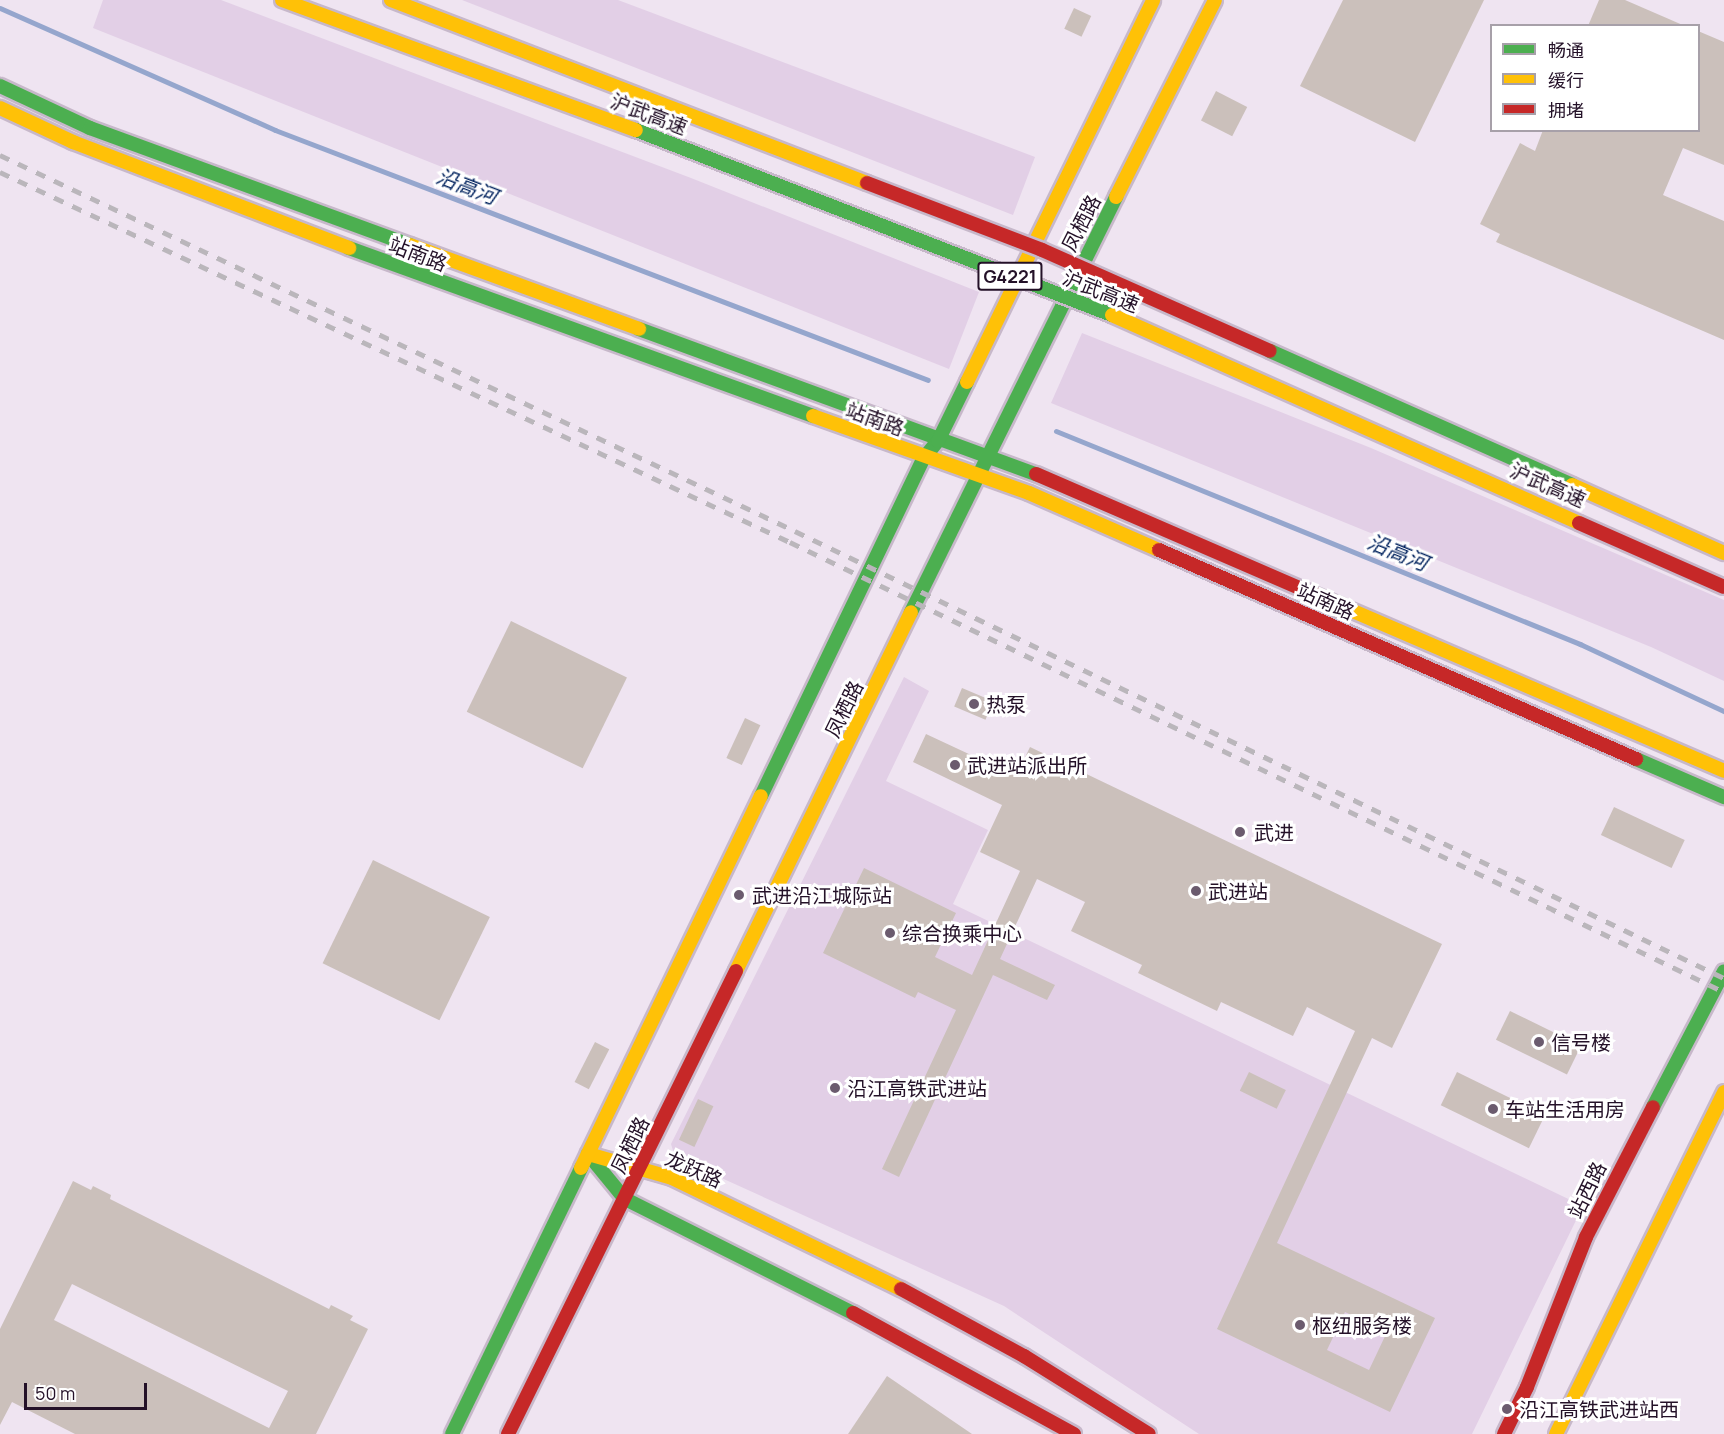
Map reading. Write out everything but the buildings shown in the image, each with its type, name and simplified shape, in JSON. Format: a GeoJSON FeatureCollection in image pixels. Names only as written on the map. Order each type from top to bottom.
{"type":"FeatureCollection","features":[{"type":"Feature","properties":{"kind":"main road","name":"沪武高速"},"geometry":{"type":"LineString","coordinates":[[282,0],[593,113],[1124,320],[1724,587]]}},
{"type":"Feature","properties":{"kind":"main road","name":"沪武高速"},"geometry":{"type":"LineString","coordinates":[[391,0],[1042,250],[1724,553]]}},
{"type":"Feature","properties":{"kind":"main road","name":"凤栖路"},"geometry":{"type":"LineString","coordinates":[[452,1434],[924,458],[938,441],[1153,0]]}},
{"type":"Feature","properties":{"kind":"main road","name":"凤栖路"},"geometry":{"type":"LineString","coordinates":[[508,1434],[641,1167],[987,456],[1215,0]]}},
{"type":"Feature","properties":{"kind":"main road","name":"站南路"},"geometry":{"type":"LineString","coordinates":[[0,86],[90,128],[938,441],[987,456],[1724,771]]}},
{"type":"Feature","properties":{"kind":"main road","name":"站南路"},"geometry":{"type":"LineString","coordinates":[[0,108],[73,142],[441,284],[924,458],[979,474],[1724,797]]}},
{"type":"Feature","properties":{"kind":"main road","name":"站西路"},"geometry":{"type":"LineString","coordinates":[[1504,1434],[1527,1387],[1586,1237],[1724,971]]}},
{"type":"Feature","properties":{"kind":"main road"},"geometry":{"type":"LineString","coordinates":[[1556,1434],[1724,1092]]}},
{"type":"Feature","properties":{"kind":"main road","name":"龙跃路"},"geometry":{"type":"LineString","coordinates":[[588,1154],[641,1167],[888,1282],[1024,1356],[1149,1434]]}},
{"type":"Feature","properties":{"kind":"main road"},"geometry":{"type":"LineString","coordinates":[[588,1154],[625,1199],[920,1347],[1074,1434]]}},
{"type":"Feature","properties":{"kind":"shaded area"},"geometry":{"type":"Polygon","coordinates":[[[103,0],[221,0],[691,178],[979,292],[949,369],[93,28],[103,0]]]}},
{"type":"Feature","properties":{"kind":"shaded area"},"geometry":{"type":"Polygon","coordinates":[[[462,0],[618,0],[1035,157],[1013,215],[462,0]]]}},
{"type":"Feature","properties":{"kind":"shaded area"},"geometry":{"type":"Polygon","coordinates":[[[1082,333],[1371,448],[1724,600],[1724,681],[1651,647],[1051,403],[1082,333]]]}},
{"type":"Feature","properties":{"kind":"shaded area"},"geometry":{"type":"Polygon","coordinates":[[[904,677],[929,691],[886,781],[988,830],[953,904],[1583,1206],[1472,1434],[1199,1434],[1004,1306],[675,1157],[671,1144],[904,677]]]}},
{"type":"Feature","properties":{"kind":"waterway","name":"沿高河"},"geometry":{"type":"LineString","coordinates":[[0,8],[275,130],[928,380]]}},
{"type":"Feature","properties":{"kind":"waterway","name":"沿高河"},"geometry":{"type":"LineString","coordinates":[[1056,431],[1580,644],[1724,711]]}},
{"type":"Feature","properties":{"kind":"railway"},"geometry":{"type":"LineString","coordinates":[[0,155],[795,531],[1724,978]]}},
{"type":"Feature","properties":{"kind":"railway"},"geometry":{"type":"LineString","coordinates":[[0,172],[790,542],[1724,992]]}},
{"type":"Feature","properties":{"kind":"traffic: fast"},"geometry":{"type":"LineString","coordinates":[[0,86],[90,128],[410,245]]}},
{"type":"Feature","properties":{"kind":"traffic: fast"},"geometry":{"type":"LineString","coordinates":[[636,130],[1112,315]]}},
{"type":"Feature","properties":{"kind":"traffic: fast"},"geometry":{"type":"LineString","coordinates":[[911,612],[1116,197]]}},
{"type":"Feature","properties":{"kind":"traffic: fast"},"geometry":{"type":"LineString","coordinates":[[349,248],[813,416]]}},
{"type":"Feature","properties":{"kind":"traffic: fast"},"geometry":{"type":"LineString","coordinates":[[639,329],[1036,474]]}},
{"type":"Feature","properties":{"kind":"traffic: fast"},"geometry":{"type":"LineString","coordinates":[[1270,351],[1572,485]]}},
{"type":"Feature","properties":{"kind":"traffic: fast"},"geometry":{"type":"LineString","coordinates":[[761,796],[924,458],[938,441],[967,382]]}},
{"type":"Feature","properties":{"kind":"traffic: fast"},"geometry":{"type":"LineString","coordinates":[[1636,759],[1724,797]]}},
{"type":"Feature","properties":{"kind":"traffic: fast"},"geometry":{"type":"LineString","coordinates":[[1653,1107],[1724,971]]}},
{"type":"Feature","properties":{"kind":"traffic: fast"},"geometry":{"type":"LineString","coordinates":[[588,1154],[625,1199],[853,1313]]}},
{"type":"Feature","properties":{"kind":"traffic: fast"},"geometry":{"type":"LineString","coordinates":[[452,1434],[581,1168]]}},
{"type":"Feature","properties":{"kind":"traffic: slow"},"geometry":{"type":"LineString","coordinates":[[282,0],[636,130]]}},
{"type":"Feature","properties":{"kind":"traffic: slow"},"geometry":{"type":"LineString","coordinates":[[391,0],[867,183]]}},
{"type":"Feature","properties":{"kind":"traffic: slow"},"geometry":{"type":"LineString","coordinates":[[967,382],[1153,0]]}},
{"type":"Feature","properties":{"kind":"traffic: slow"},"geometry":{"type":"LineString","coordinates":[[1116,197],[1215,0]]}},
{"type":"Feature","properties":{"kind":"traffic: slow"},"geometry":{"type":"LineString","coordinates":[[0,108],[73,142],[349,248]]}},
{"type":"Feature","properties":{"kind":"traffic: slow"},"geometry":{"type":"LineString","coordinates":[[410,245],[639,329]]}},
{"type":"Feature","properties":{"kind":"traffic: slow"},"geometry":{"type":"LineString","coordinates":[[1112,315],[1579,523]]}},
{"type":"Feature","properties":{"kind":"traffic: slow"},"geometry":{"type":"LineString","coordinates":[[813,416],[1029,493],[1159,550]]}},
{"type":"Feature","properties":{"kind":"traffic: slow"},"geometry":{"type":"LineString","coordinates":[[1572,485],[1724,553]]}},
{"type":"Feature","properties":{"kind":"traffic: slow"},"geometry":{"type":"LineString","coordinates":[[1325,599],[1724,771]]}},
{"type":"Feature","properties":{"kind":"traffic: slow"},"geometry":{"type":"LineString","coordinates":[[736,971],[911,612]]}},
{"type":"Feature","properties":{"kind":"traffic: slow"},"geometry":{"type":"LineString","coordinates":[[581,1168],[761,796]]}},
{"type":"Feature","properties":{"kind":"traffic: slow"},"geometry":{"type":"LineString","coordinates":[[1556,1434],[1724,1092]]}},
{"type":"Feature","properties":{"kind":"traffic: slow"},"geometry":{"type":"LineString","coordinates":[[588,1154],[672,1178],[901,1289]]}},
{"type":"Feature","properties":{"kind":"traffic: jam"},"geometry":{"type":"LineString","coordinates":[[867,183],[1042,250],[1270,351]]}},
{"type":"Feature","properties":{"kind":"traffic: jam"},"geometry":{"type":"LineString","coordinates":[[1036,474],[1325,599]]}},
{"type":"Feature","properties":{"kind":"traffic: jam"},"geometry":{"type":"LineString","coordinates":[[1579,523],[1724,587]]}},
{"type":"Feature","properties":{"kind":"traffic: jam"},"geometry":{"type":"LineString","coordinates":[[1159,550],[1636,759]]}},
{"type":"Feature","properties":{"kind":"traffic: jam"},"geometry":{"type":"LineString","coordinates":[[508,1434],[736,971]]}},
{"type":"Feature","properties":{"kind":"traffic: jam"},"geometry":{"type":"LineString","coordinates":[[1504,1434],[1527,1387],[1586,1237],[1653,1107]]}},
{"type":"Feature","properties":{"kind":"traffic: jam"},"geometry":{"type":"LineString","coordinates":[[901,1289],[1024,1356],[1149,1434]]}},
{"type":"Feature","properties":{"kind":"traffic: jam"},"geometry":{"type":"LineString","coordinates":[[853,1313],[1074,1434]]}},
{"type":"Feature","properties":{"kind":"place","name":"热泵"},"geometry":{"type":"Point","coordinates":[974,704]}},
{"type":"Feature","properties":{"kind":"place","name":"武进站派出所"},"geometry":{"type":"Point","coordinates":[955,765]}},
{"type":"Feature","properties":{"kind":"place","name":"武进"},"geometry":{"type":"Point","coordinates":[1240,832]}},
{"type":"Feature","properties":{"kind":"place","name":"武进站"},"geometry":{"type":"Point","coordinates":[1196,891]}},
{"type":"Feature","properties":{"kind":"place","name":"武进沿江城际站"},"geometry":{"type":"Point","coordinates":[739,895]}},
{"type":"Feature","properties":{"kind":"place","name":"综合换乘中心"},"geometry":{"type":"Point","coordinates":[890,933]}},
{"type":"Feature","properties":{"kind":"place","name":"信号楼"},"geometry":{"type":"Point","coordinates":[1539,1042]}},
{"type":"Feature","properties":{"kind":"place","name":"沿江高铁武进站"},"geometry":{"type":"Point","coordinates":[835,1088]}},
{"type":"Feature","properties":{"kind":"place","name":"车站生活用房"},"geometry":{"type":"Point","coordinates":[1493,1109]}},
{"type":"Feature","properties":{"kind":"place","name":"枢纽服务楼"},"geometry":{"type":"Point","coordinates":[1300,1325]}},
{"type":"Feature","properties":{"kind":"place","name":"沿江高铁武进站西"},"geometry":{"type":"Point","coordinates":[1507,1409]}}]}
